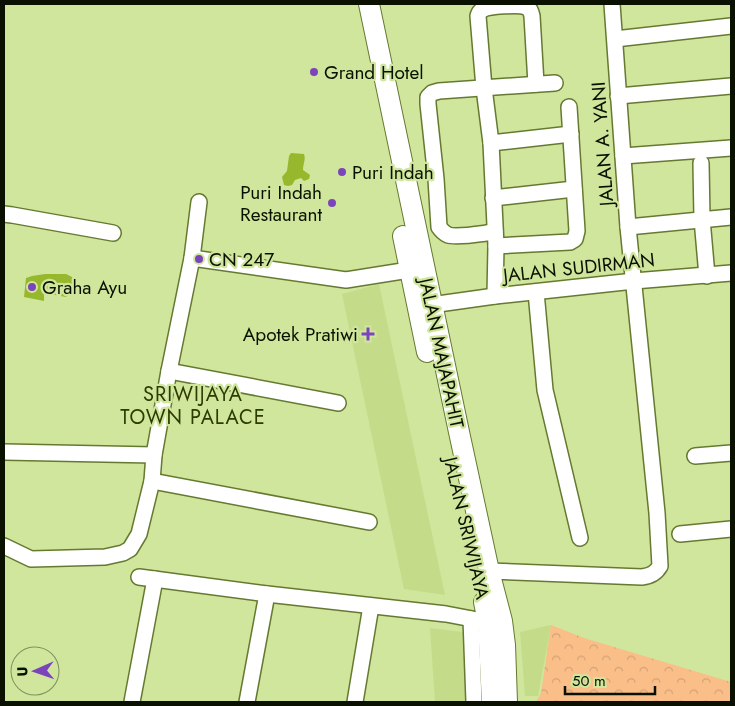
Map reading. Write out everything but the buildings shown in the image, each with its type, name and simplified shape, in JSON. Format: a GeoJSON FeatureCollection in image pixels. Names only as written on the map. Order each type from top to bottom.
{"type":"FeatureCollection","features":[{"type":"Feature","properties":{"kind":"main road","name":"JALAN SRIWIJAYA"},"geometry":{"type":"LineString","coordinates":[[355,4],[409,270],[452,433],[479,586],[480,620],[492,702]]}},
{"type":"Feature","properties":{"kind":"main road","name":"JALAN MAJAPAHIT"},"geometry":{"type":"LineString","coordinates":[[368,4],[432,305],[452,433],[502,621],[505,645],[507,702]]}},
{"type":"Feature","properties":{"kind":"street","name":"JALAN A. YANI"},"geometry":{"type":"LineString","coordinates":[[489,571],[642,577],[654,574],[660,566],[657,513],[628,227],[612,4]]}},
{"type":"Feature","properties":{"kind":"street"},"geometry":{"type":"LineString","coordinates":[[495,296],[491,144],[484,88],[479,12],[488,8],[518,6],[527,7],[530,10],[532,16],[536,84]]}},
{"type":"Feature","properties":{"kind":"street"},"geometry":{"type":"LineString","coordinates":[[615,39],[731,26]]}},
{"type":"Feature","properties":{"kind":"street"},"geometry":{"type":"LineString","coordinates":[[555,83],[439,92],[432,93],[428,97],[439,226],[441,230],[448,235],[495,239],[570,242],[575,239],[577,231],[569,108]]}},
{"type":"Feature","properties":{"kind":"street"},"geometry":{"type":"LineString","coordinates":[[618,96],[731,86]]}},
{"type":"Feature","properties":{"kind":"street"},"geometry":{"type":"LineString","coordinates":[[491,144],[571,134]]}},
{"type":"Feature","properties":{"kind":"street"},"geometry":{"type":"LineString","coordinates":[[623,156],[731,148]]}},
{"type":"Feature","properties":{"kind":"street"},"geometry":{"type":"LineString","coordinates":[[701,163],[702,219],[707,276]]}},
{"type":"Feature","properties":{"kind":"street"},"geometry":{"type":"LineString","coordinates":[[493,198],[574,189]]}},
{"type":"Feature","properties":{"kind":"street"},"geometry":{"type":"LineString","coordinates":[[4,546],[31,559],[105,557],[123,553],[130,549],[140,534],[152,481],[154,455],[169,371],[192,258],[199,202]]}},
{"type":"Feature","properties":{"kind":"street"},"geometry":{"type":"LineString","coordinates":[[4,214],[113,233]]}},
{"type":"Feature","properties":{"kind":"street"},"geometry":{"type":"LineString","coordinates":[[628,227],[731,217]]}},
{"type":"Feature","properties":{"kind":"street"},"geometry":{"type":"LineString","coordinates":[[192,258],[346,280],[409,270]]}},
{"type":"Feature","properties":{"kind":"street","name":"JALAN SUDIRMAN"},"geometry":{"type":"LineString","coordinates":[[432,305],[495,296],[634,281],[731,273]]}},
{"type":"Feature","properties":{"kind":"street"},"geometry":{"type":"LineString","coordinates":[[536,292],[545,390],[580,538]]}},
{"type":"Feature","properties":{"kind":"street"},"geometry":{"type":"LineString","coordinates":[[169,371],[338,404]]}},
{"type":"Feature","properties":{"kind":"street"},"geometry":{"type":"LineString","coordinates":[[4,452],[154,455]]}},
{"type":"Feature","properties":{"kind":"street"},"geometry":{"type":"LineString","coordinates":[[695,456],[731,453]]}},
{"type":"Feature","properties":{"kind":"street"},"geometry":{"type":"LineString","coordinates":[[152,481],[369,522]]}},
{"type":"Feature","properties":{"kind":"street"},"geometry":{"type":"LineString","coordinates":[[680,534],[731,528]]}},
{"type":"Feature","properties":{"kind":"street"},"geometry":{"type":"LineString","coordinates":[[139,577],[267,594],[446,614],[480,620],[474,702]]}},
{"type":"Feature","properties":{"kind":"street"},"geometry":{"type":"LineString","coordinates":[[132,702],[155,579]]}},
{"type":"Feature","properties":{"kind":"street"},"geometry":{"type":"LineString","coordinates":[[247,702],[267,594]]}},
{"type":"Feature","properties":{"kind":"street"},"geometry":{"type":"LineString","coordinates":[[355,702],[371,606]]}},
{"type":"Feature","properties":{"kind":"shaded area"},"geometry":{"type":"Polygon","coordinates":[[[291,153],[304,154],[303,170],[310,175],[309,179],[304,181],[301,178],[295,180],[292,185],[288,186],[284,185],[282,177],[287,171],[291,153]]]}},
{"type":"Feature","properties":{"kind":"shaded area"},"geometry":{"type":"Polygon","coordinates":[[[45,274],[66,274],[76,279],[74,290],[66,297],[44,293],[44,301],[24,297],[26,278],[45,274]]]}},
{"type":"Feature","properties":{"kind":"shaded area"},"geometry":{"type":"Polygon","coordinates":[[[379,284],[445,595],[404,589],[342,294],[379,284]]]}},
{"type":"Feature","properties":{"kind":"shaded area"},"geometry":{"type":"Polygon","coordinates":[[[551,625],[538,696],[525,696],[520,632],[551,625]]]}},
{"type":"Feature","properties":{"kind":"shaded area"},"geometry":{"type":"Polygon","coordinates":[[[430,628],[463,632],[467,702],[435,702],[430,628]]]}},
{"type":"Feature","properties":{"kind":"green space"},"geometry":{"type":"Polygon","coordinates":[[[551,625],[584,638],[731,682],[731,702],[536,702],[541,693],[551,625]]]}},
{"type":"Feature","properties":{"kind":"place","name":"Grand Hotel"},"geometry":{"type":"Point","coordinates":[314,72]}},
{"type":"Feature","properties":{"kind":"place","name":"Puri Indah"},"geometry":{"type":"Point","coordinates":[342,172]}},
{"type":"Feature","properties":{"kind":"place","name":"Puri Indah Restaurant"},"geometry":{"type":"Point","coordinates":[332,203]}},
{"type":"Feature","properties":{"kind":"place","name":"CN 247"},"geometry":{"type":"Point","coordinates":[199,259]}},
{"type":"Feature","properties":{"kind":"place","name":"Graha Ayu"},"geometry":{"type":"Point","coordinates":[32,287]}},
{"type":"Feature","properties":{"kind":"place","name":"Apotek Pratiwi"},"geometry":{"type":"Point","coordinates":[368,334]}},
{"type":"Feature","properties":{"kind":"district","name":"SRIWIJAYA TOWN PALACE"},"geometry":{"type":"Point","coordinates":[193,406]}}]}
